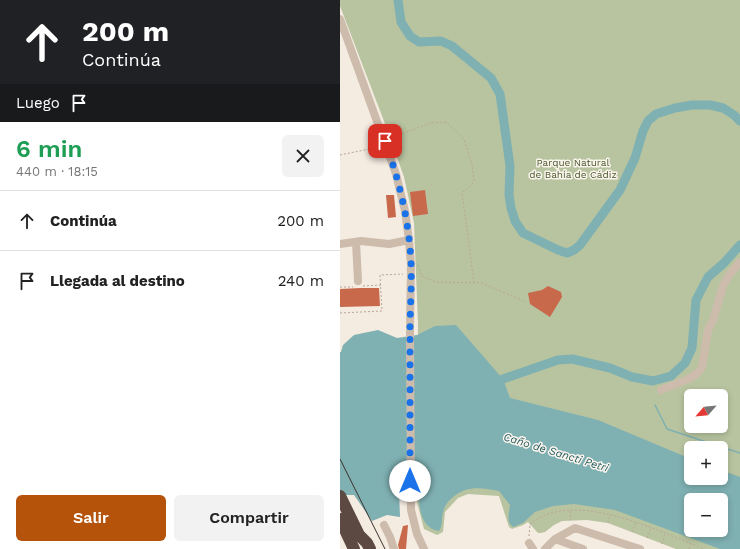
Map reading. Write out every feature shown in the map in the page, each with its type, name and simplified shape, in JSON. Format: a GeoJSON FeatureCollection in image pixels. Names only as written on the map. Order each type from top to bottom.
{"type":"FeatureCollection","features":[{"type":"Feature","properties":{"kind":"highway"},"geometry":{"type":"LineString","coordinates":[[340,496],[354,541]]}},
{"type":"Feature","properties":{"kind":"highway"},"geometry":{"type":"LineString","coordinates":[[340,519],[354,541],[364,549]]}},
{"type":"Feature","properties":{"kind":"highway"},"geometry":{"type":"LineString","coordinates":[[354,541],[367,543],[370,549]]}},
{"type":"Feature","properties":{"kind":"street"},"geometry":{"type":"LineString","coordinates":[[340,19],[400,186],[409,240],[411,263],[410,496],[413,521],[424,549]]}},
{"type":"Feature","properties":{"kind":"street"},"geometry":{"type":"LineString","coordinates":[[340,244],[361,241],[389,244],[409,240]]}},
{"type":"Feature","properties":{"kind":"street"},"geometry":{"type":"LineString","coordinates":[[356,242],[358,281]]}},
{"type":"Feature","properties":{"kind":"street"},"geometry":{"type":"LineString","coordinates":[[661,390],[694,376],[702,367],[708,330],[713,320],[723,286],[729,275],[740,262]]}},
{"type":"Feature","properties":{"kind":"street"},"geometry":{"type":"LineString","coordinates":[[384,526],[394,549]]}},
{"type":"Feature","properties":{"kind":"street"},"geometry":{"type":"LineString","coordinates":[[545,549],[555,539],[575,528],[640,549]]}},
{"type":"Feature","properties":{"kind":"street"},"geometry":{"type":"LineString","coordinates":[[555,539],[583,549]]}},
{"type":"Feature","properties":{"kind":"path"},"geometry":{"type":"LineString","coordinates":[[340,155],[369,150],[385,141],[431,123],[446,122],[464,139],[472,164],[474,182],[462,193],[474,283]]}},
{"type":"Feature","properties":{"kind":"path"},"geometry":{"type":"LineString","coordinates":[[411,263],[418,264],[422,276],[432,282],[481,283],[526,302]]}},
{"type":"Feature","properties":{"kind":"path"},"geometry":{"type":"LineString","coordinates":[[340,314],[382,312],[380,275],[411,274]]}},
{"type":"Feature","properties":{"kind":"path"},"geometry":{"type":"LineString","coordinates":[[570,510],[571,520]]}},
{"type":"Feature","properties":{"kind":"path"},"geometry":{"type":"LineString","coordinates":[[531,546],[530,524],[536,520],[548,513],[570,510],[587,510],[610,514],[704,549]]}},
{"type":"Feature","properties":{"kind":"path"},"geometry":{"type":"LineString","coordinates":[[608,523],[610,514]]}},
{"type":"Feature","properties":{"kind":"path"},"geometry":{"type":"LineString","coordinates":[[632,532],[636,523]]}},
{"type":"Feature","properties":{"kind":"path"},"geometry":{"type":"LineString","coordinates":[[647,538],[651,529]]}},
{"type":"Feature","properties":{"kind":"path"},"geometry":{"type":"LineString","coordinates":[[662,544],[665,534]]}},
{"type":"Feature","properties":{"kind":"path"},"geometry":{"type":"LineString","coordinates":[[689,549],[691,544]]}},
{"type":"Feature","properties":{"kind":"green space","name":"Parque Natural de Bahía de Cádiz"},"geometry":{"type":"Polygon","coordinates":[[[340,0],[740,0],[740,549],[676,549],[608,523],[587,520],[562,521],[545,532],[540,533],[538,533],[528,522],[512,529],[509,527],[499,496],[468,494],[458,498],[445,512],[443,532],[437,535],[424,529],[416,493],[418,324],[414,223],[404,177],[340,6],[340,0]]]}},
{"type":"Feature","properties":{"kind":"water","name":"Caño de Sancti Petri"},"geometry":{"type":"Polygon","coordinates":[[[456,325],[503,379],[510,398],[598,420],[684,456],[684,485],[728,485],[728,473],[740,477],[740,549],[720,549],[688,537],[728,537],[728,493],[684,493],[684,536],[615,510],[574,504],[553,506],[535,512],[523,523],[513,527],[509,523],[510,505],[499,491],[480,488],[469,489],[459,493],[449,500],[444,508],[439,531],[432,529],[427,525],[421,514],[418,488],[399,490],[400,517],[387,515],[372,521],[354,495],[340,495],[340,352],[343,345],[354,335],[378,330],[397,338],[417,335],[435,326],[456,325]]]}},
{"type":"Feature","properties":{"kind":"building"},"geometry":{"type":"Polygon","coordinates":[[[425,190],[428,214],[413,216],[410,192],[425,190]]]}},
{"type":"Feature","properties":{"kind":"building"},"geometry":{"type":"Polygon","coordinates":[[[386,195],[394,195],[396,217],[388,218],[386,195]]]}},
{"type":"Feature","properties":{"kind":"building"},"geometry":{"type":"Polygon","coordinates":[[[548,286],[561,292],[562,297],[550,317],[530,304],[528,293],[542,290],[548,286]]]}},
{"type":"Feature","properties":{"kind":"building"},"geometry":{"type":"Polygon","coordinates":[[[379,288],[380,306],[340,307],[340,289],[379,288]]]}},
{"type":"Feature","properties":{"kind":"building"},"geometry":{"type":"Polygon","coordinates":[[[408,525],[406,549],[399,549],[398,545],[403,526],[408,525]]]}},
{"type":"Feature","properties":{"kind":"waterway"},"geometry":{"type":"LineString","coordinates":[[398,0],[401,22],[410,36],[419,42],[441,41],[452,46],[491,78],[500,94],[510,166],[509,195],[515,221],[523,233],[558,250],[567,253],[580,245],[620,190],[635,158],[643,131],[648,121],[656,114],[675,108],[692,105],[710,105],[723,108],[740,121]]}},
{"type":"Feature","properties":{"kind":"waterway"},"geometry":{"type":"LineString","coordinates":[[503,379],[558,360],[572,359],[610,368],[632,377],[653,381],[671,376],[685,363],[692,348],[696,300],[708,277],[724,263],[740,245]]}},
{"type":"Feature","properties":{"kind":"waterway"},"geometry":{"type":"LineString","coordinates":[[655,405],[667,429],[740,453]]}},
{"type":"Feature","properties":{"kind":"tram line"},"geometry":{"type":"LineString","coordinates":[[340,459],[385,549]]}},
{"type":"Feature","properties":{"kind":"route"},"geometry":{"type":"LineString","coordinates":[[385,141],[401,191],[407,225],[411,263],[410,481]]}}]}
